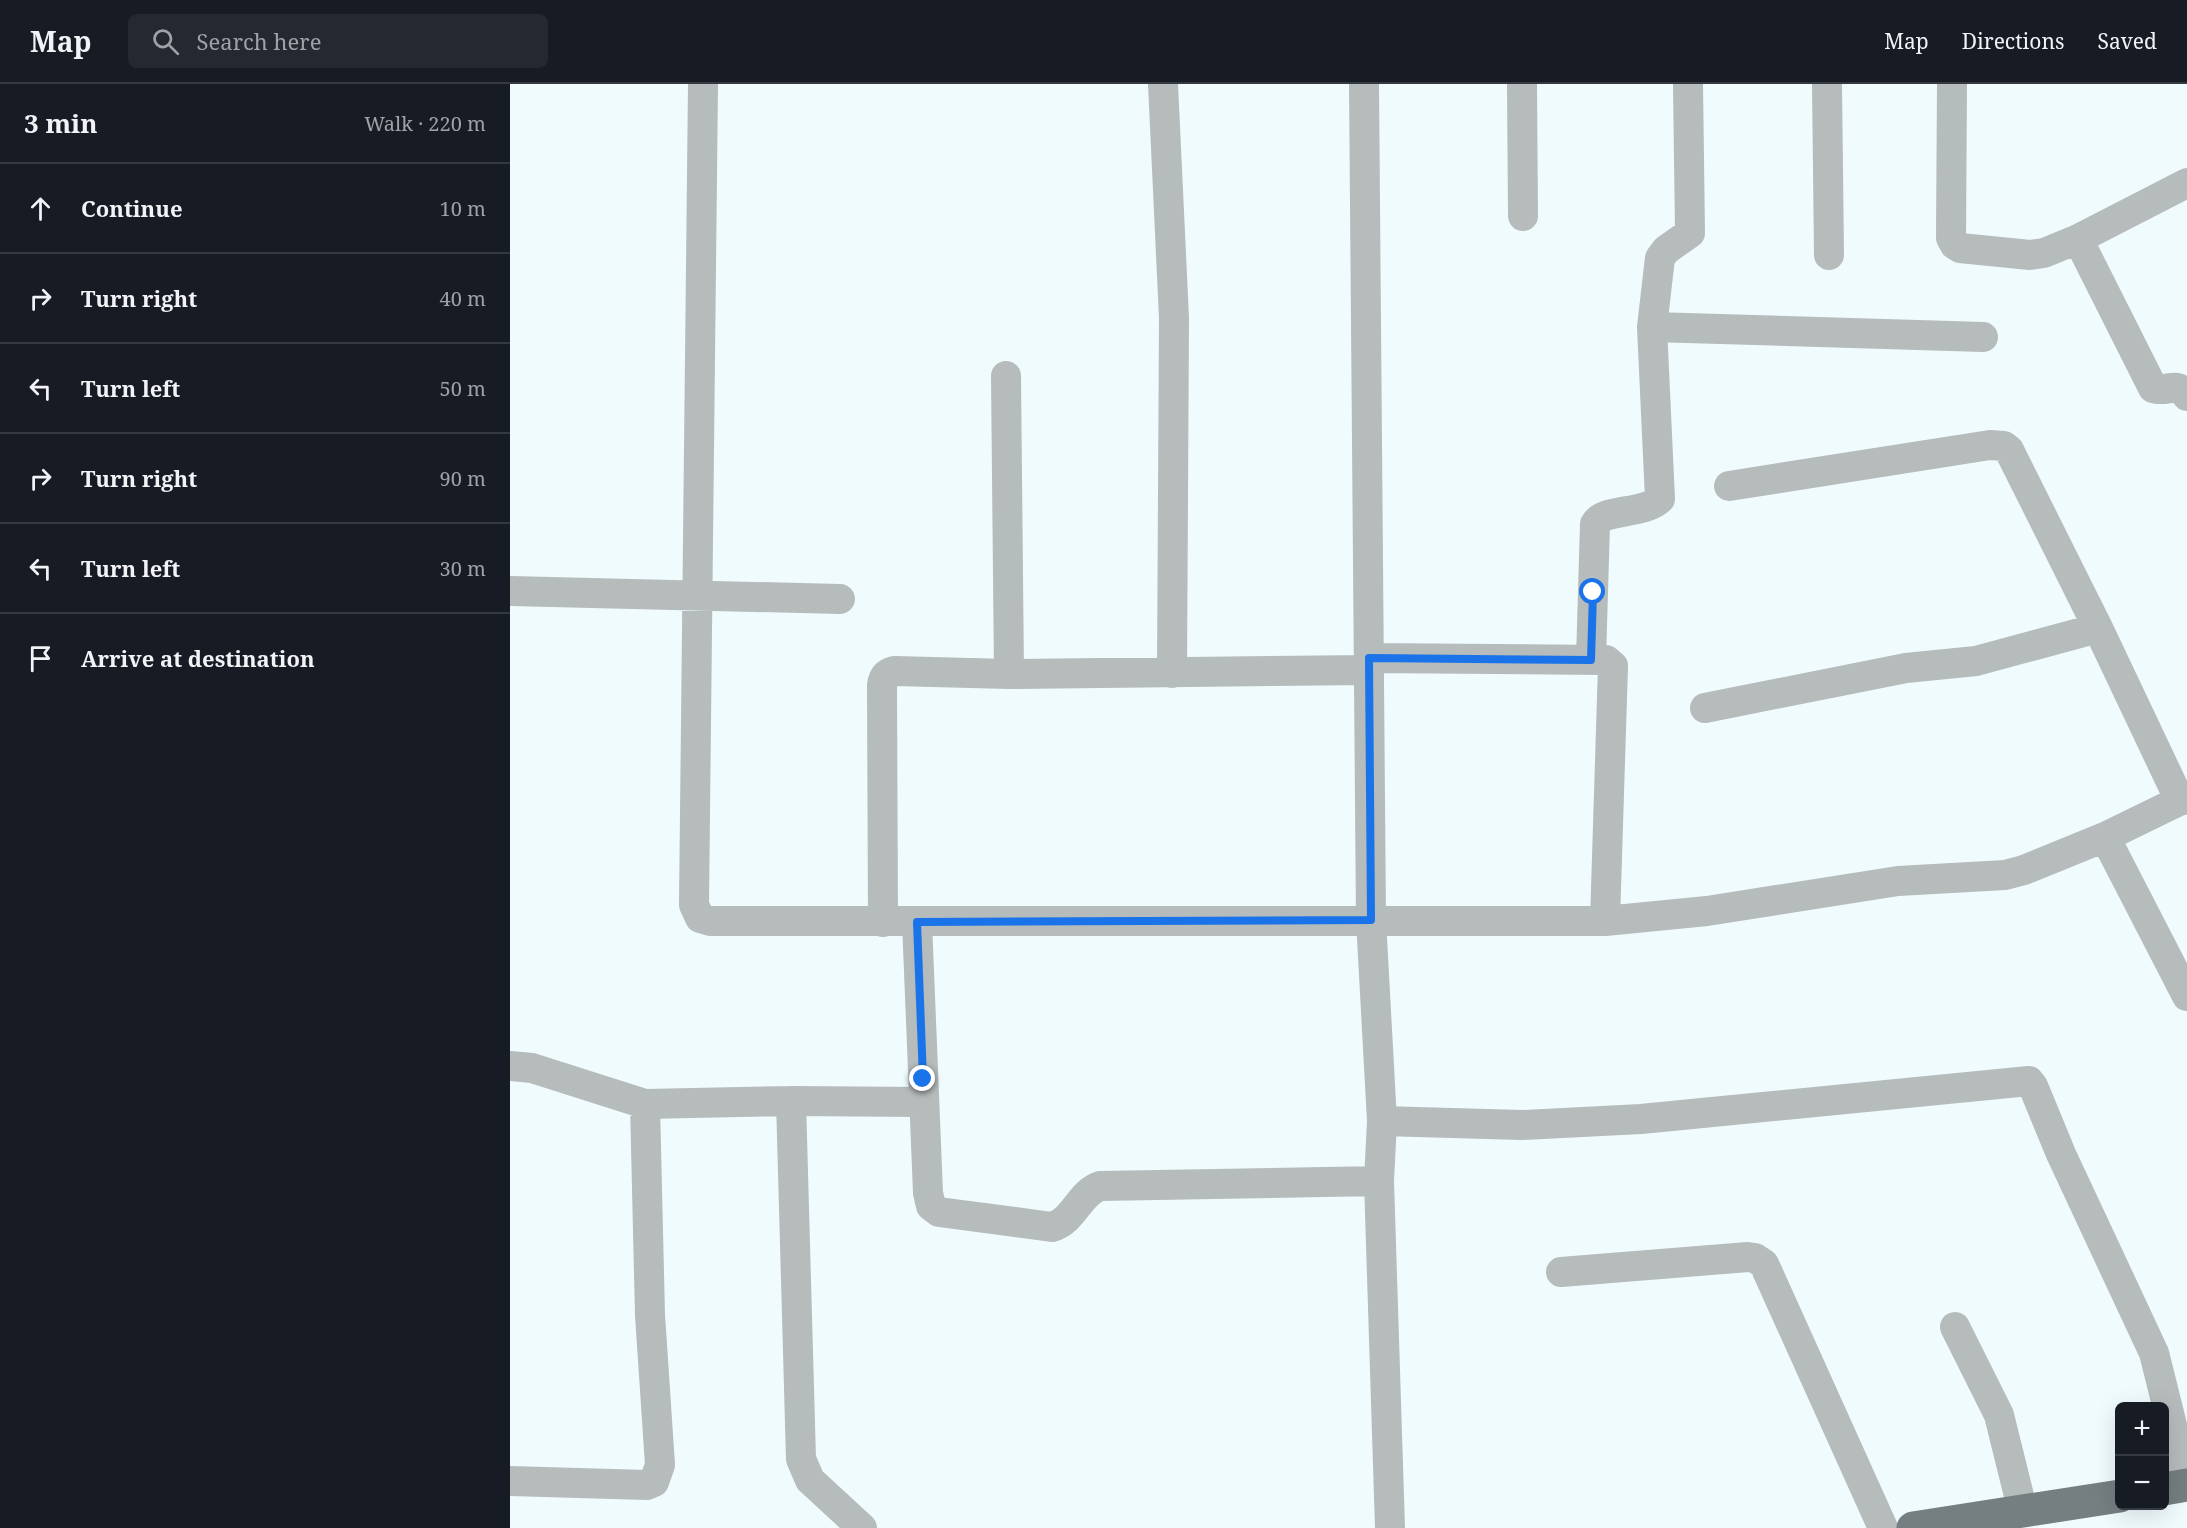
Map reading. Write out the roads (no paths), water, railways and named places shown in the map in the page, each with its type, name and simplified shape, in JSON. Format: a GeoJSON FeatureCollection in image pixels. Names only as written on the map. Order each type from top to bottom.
{"type":"FeatureCollection","features":[{"type":"Feature","properties":{"kind":"highway"},"geometry":{"type":"LineString","coordinates":[[2169,1488],[2187,1485]]}},
{"type":"Feature","properties":{"kind":"highway"},"geometry":{"type":"LineString","coordinates":[[1913,1528],[2115,1497]]}},
{"type":"Feature","properties":{"kind":"street"},"geometry":{"type":"LineString","coordinates":[[703,84],[696,597],[695,911],[700,918],[710,921],[883,922],[1605,921],[1707,911],[1898,881],[2005,875],[2024,870],[2105,837],[2184,799],[2009,450],[2004,446],[1990,445],[1729,486]]}},
{"type":"Feature","properties":{"kind":"street"},"geometry":{"type":"LineString","coordinates":[[1163,84],[1174,318],[1172,673]]}},
{"type":"Feature","properties":{"kind":"street"},"geometry":{"type":"LineString","coordinates":[[1364,84],[1371,920],[1382,1121],[1379,1181],[1390,1528]]}},
{"type":"Feature","properties":{"kind":"street"},"geometry":{"type":"LineString","coordinates":[[1522,84],[1523,216]]}},
{"type":"Feature","properties":{"kind":"street"},"geometry":{"type":"LineString","coordinates":[[1591,660],[1594,524],[1601,517],[1653,506],[1660,499],[1652,327],[1660,258],[1666,250],[1688,236],[1691,230],[1688,84]]}},
{"type":"Feature","properties":{"kind":"street"},"geometry":{"type":"LineString","coordinates":[[1827,84],[1829,255]]}},
{"type":"Feature","properties":{"kind":"street"},"geometry":{"type":"LineString","coordinates":[[1952,84],[1951,238],[1960,248],[2030,255],[2044,252],[2078,239],[2187,183]]}},
{"type":"Feature","properties":{"kind":"street"},"geometry":{"type":"LineString","coordinates":[[2078,239],[2153,388],[2162,390],[2181,388],[2187,396]]}},
{"type":"Feature","properties":{"kind":"street"},"geometry":{"type":"LineString","coordinates":[[1652,327],[1983,337]]}},
{"type":"Feature","properties":{"kind":"street"},"geometry":{"type":"LineString","coordinates":[[1006,376],[1009,674]]}},
{"type":"Feature","properties":{"kind":"street"},"geometry":{"type":"LineString","coordinates":[[510,591],[840,599]]}},
{"type":"Feature","properties":{"kind":"street"},"geometry":{"type":"LineString","coordinates":[[1705,708],[1906,668],[1976,661],[2098,628]]}},
{"type":"Feature","properties":{"kind":"street"},"geometry":{"type":"LineString","coordinates":[[883,922],[883,678],[888,673],[894,671],[1009,674],[1172,673],[1369,664],[1591,660],[1606,660],[1613,666],[1605,921]]}},
{"type":"Feature","properties":{"kind":"street"},"geometry":{"type":"LineString","coordinates":[[2105,837],[2187,996]]}},
{"type":"Feature","properties":{"kind":"street"},"geometry":{"type":"LineString","coordinates":[[917,922],[928,1194],[931,1206],[939,1212],[1052,1227],[1064,1222],[1091,1190],[1100,1186],[1379,1181]]}},
{"type":"Feature","properties":{"kind":"street"},"geometry":{"type":"LineString","coordinates":[[510,1065],[532,1068],[645,1104],[791,1101],[924,1102]]}},
{"type":"Feature","properties":{"kind":"street"},"geometry":{"type":"LineString","coordinates":[[1382,1121],[1522,1125],[1641,1119],[2029,1081],[2154,1353],[2187,1485]]}},
{"type":"Feature","properties":{"kind":"street"},"geometry":{"type":"LineString","coordinates":[[791,1101],[800,1451],[804,1469],[810,1480],[862,1528]]}},
{"type":"Feature","properties":{"kind":"street"},"geometry":{"type":"LineString","coordinates":[[510,1481],[647,1485],[654,1482],[658,1474],[660,1465],[650,1315],[645,1104]]}},
{"type":"Feature","properties":{"kind":"street"},"geometry":{"type":"LineString","coordinates":[[1561,1272],[1748,1257],[1764,1263],[1883,1528]]}},
{"type":"Feature","properties":{"kind":"street"},"geometry":{"type":"LineString","coordinates":[[1955,1327],[1999,1415],[2023,1512]]}}]}
